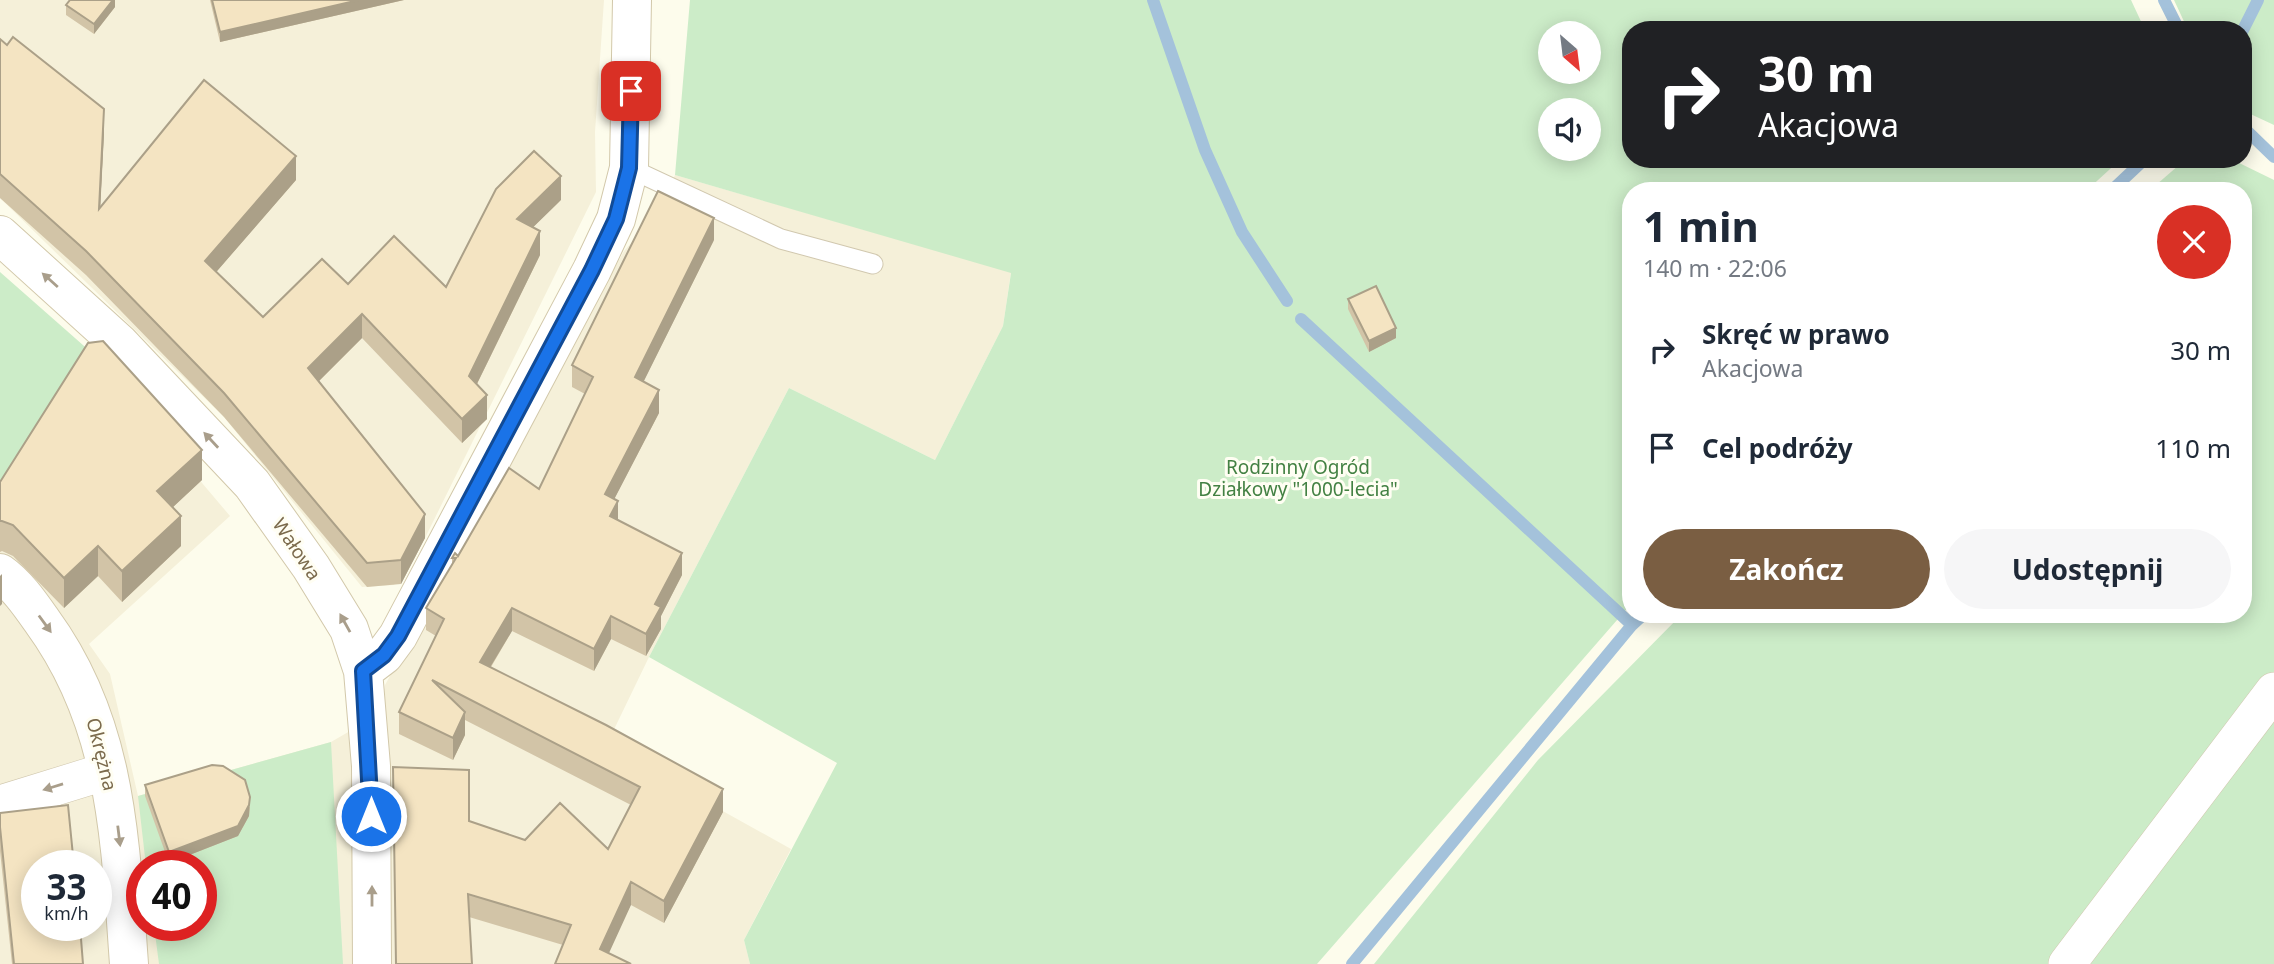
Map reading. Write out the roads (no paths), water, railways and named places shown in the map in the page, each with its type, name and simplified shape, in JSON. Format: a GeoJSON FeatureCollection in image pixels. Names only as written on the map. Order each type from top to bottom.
{"type":"FeatureCollection","features":[{"type":"Feature","properties":{"kind":"street"},"geometry":{"type":"LineString","coordinates":[[363,671],[384,655],[398,636],[616,219],[629,168],[632,0]]}},
{"type":"Feature","properties":{"kind":"street","name":"Wałowa"},"geometry":{"type":"LineString","coordinates":[[0,235],[119,343],[252,484],[349,629],[363,671],[371,766],[372,964]]}},
{"type":"Feature","properties":{"kind":"street","name":"Okrężna"},"geometry":{"type":"LineString","coordinates":[[0,573],[28,601],[62,648],[99,727],[120,837],[129,964]]}},
{"type":"Feature","properties":{"kind":"street"},"geometry":{"type":"LineString","coordinates":[[2067,964],[2274,691]]}},
{"type":"Feature","properties":{"kind":"street"},"geometry":{"type":"LineString","coordinates":[[0,804],[107,771]]}},
{"type":"Feature","properties":{"kind":"lane"},"geometry":{"type":"LineString","coordinates":[[629,168],[782,239],[873,264]]}},
{"type":"Feature","properties":{"kind":"waterway"},"geometry":{"type":"LineString","coordinates":[[1153,0],[1205,150],[1242,232],[1287,301]]}},
{"type":"Feature","properties":{"kind":"waterway"},"geometry":{"type":"LineString","coordinates":[[2164,0],[2174,21]]}},
{"type":"Feature","properties":{"kind":"waterway"},"geometry":{"type":"LineString","coordinates":[[2248,21],[2258,0]]}},
{"type":"Feature","properties":{"kind":"waterway"},"geometry":{"type":"LineString","coordinates":[[2252,136],[2274,157]]}},
{"type":"Feature","properties":{"kind":"waterway"},"geometry":{"type":"LineString","coordinates":[[2121,182],[2135,168]]}},
{"type":"Feature","properties":{"kind":"waterway"},"geometry":{"type":"LineString","coordinates":[[1301,319],[1622,616]]}},
{"type":"Feature","properties":{"kind":"waterway"},"geometry":{"type":"LineString","coordinates":[[1630,623],[1634,623]]}},
{"type":"Feature","properties":{"kind":"waterway"},"geometry":{"type":"LineString","coordinates":[[1352,964],[1632,625]]}},
{"type":"Feature","properties":{"kind":"park label","name":"Rodzinny Ogród Działkowy \"1000-lecia\""},"geometry":{"type":"Point","coordinates":[1298,478]}}]}
